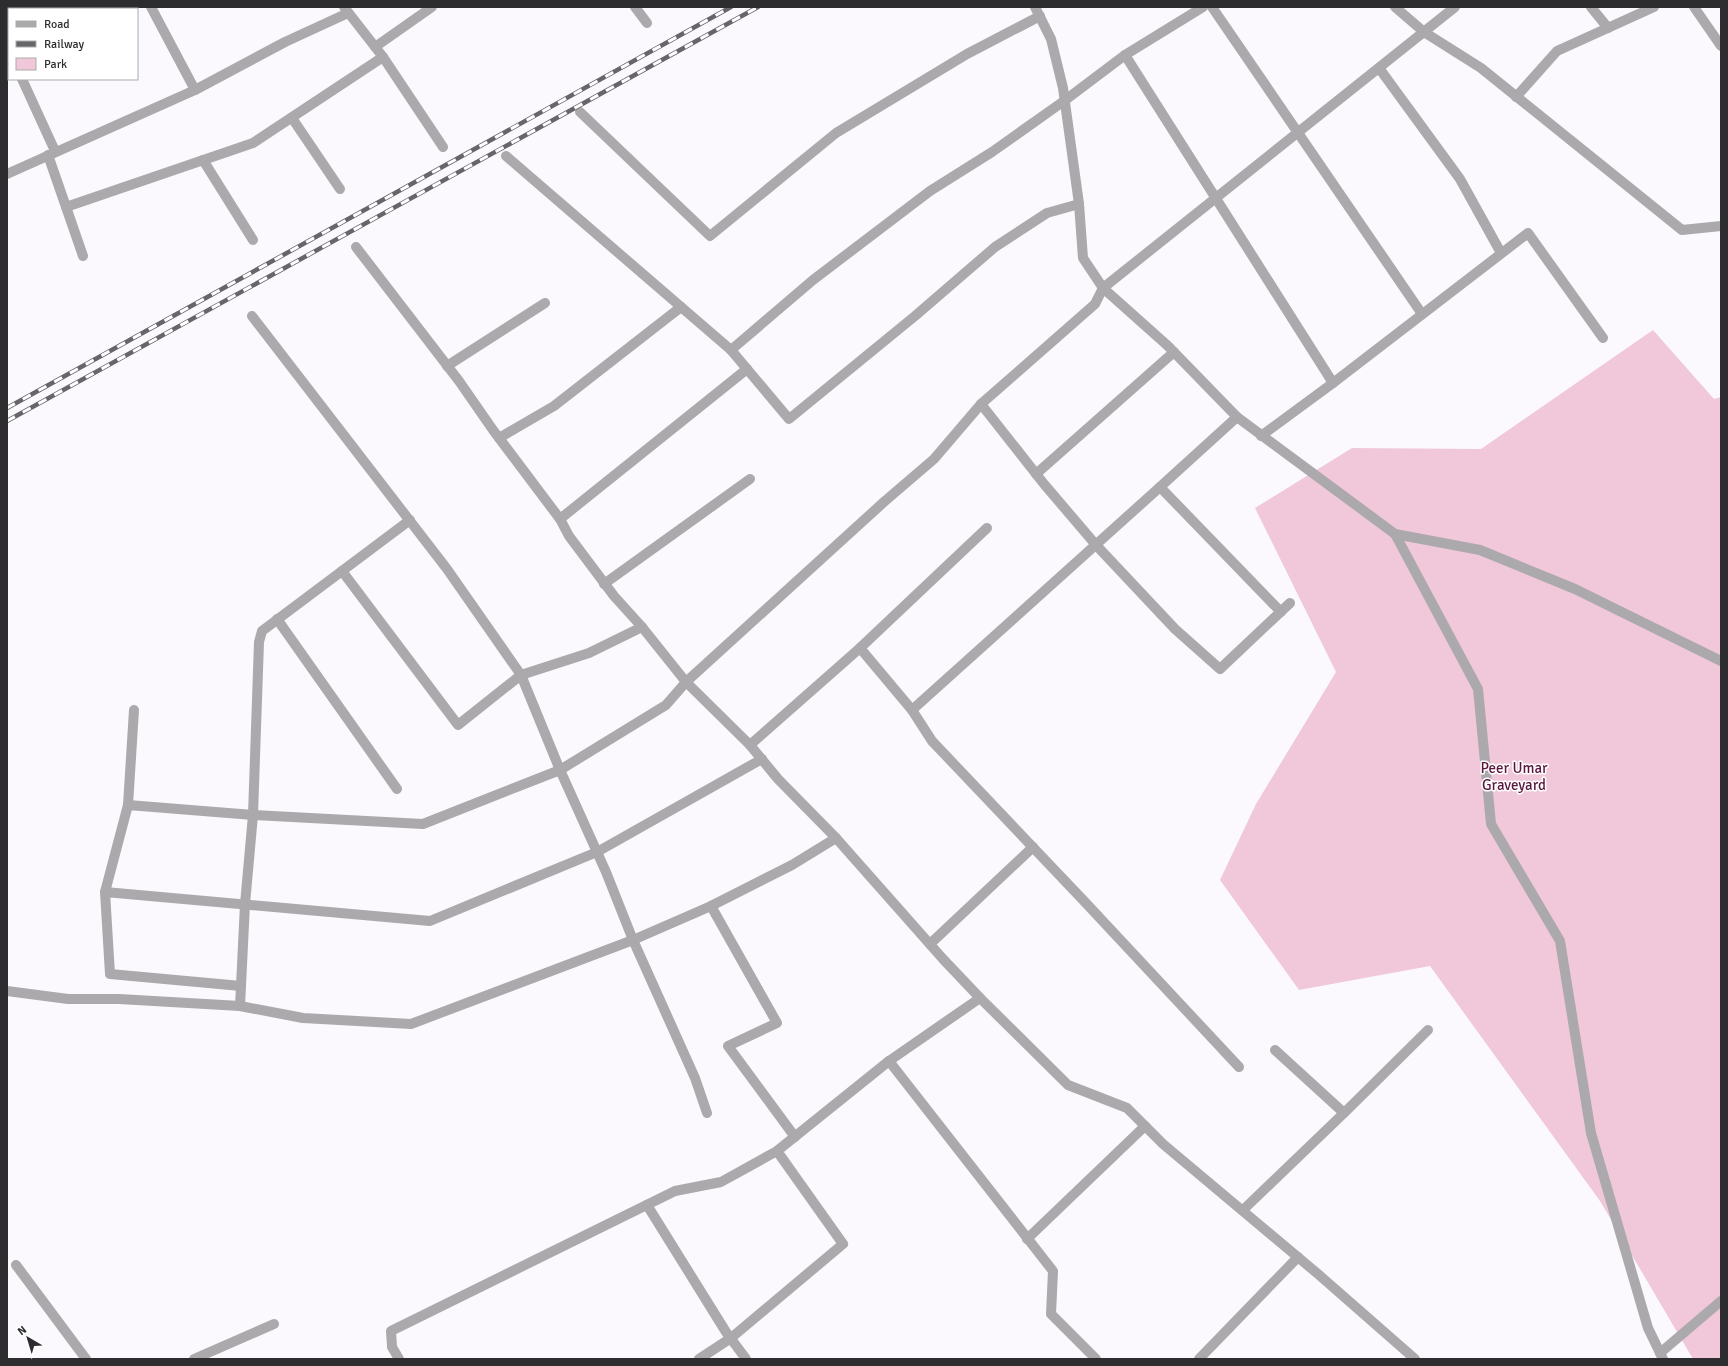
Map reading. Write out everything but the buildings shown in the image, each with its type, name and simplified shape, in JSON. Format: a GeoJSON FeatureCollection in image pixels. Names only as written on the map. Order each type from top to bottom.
{"type":"FeatureCollection","features":[{"type":"Feature","properties":{"kind":"street"},"geometry":{"type":"LineString","coordinates":[[151,7],[196,90]]}},
{"type":"Feature","properties":{"kind":"street"},"geometry":{"type":"LineString","coordinates":[[375,47],[432,7]]}},
{"type":"Feature","properties":{"kind":"street"},"geometry":{"type":"LineString","coordinates":[[635,7],[647,22]]}},
{"type":"Feature","properties":{"kind":"street"},"geometry":{"type":"LineString","coordinates":[[731,350],[814,280],[930,191],[992,152],[1064,101],[1124,55],[1203,7]]}},
{"type":"Feature","properties":{"kind":"street"},"geometry":{"type":"LineString","coordinates":[[1212,7],[1422,314]]}},
{"type":"Feature","properties":{"kind":"street"},"geometry":{"type":"LineString","coordinates":[[1396,7],[1424,32],[1481,68],[1682,230],[1721,226]]}},
{"type":"Feature","properties":{"kind":"street"},"geometry":{"type":"LineString","coordinates":[[128,805],[253,815],[423,824],[560,770],[666,705],[686,682],[879,506],[934,459],[980,404],[1095,304],[1103,288],[1455,7]]}},
{"type":"Feature","properties":{"kind":"street"},"geometry":{"type":"LineString","coordinates":[[1592,7],[1608,28]]}},
{"type":"Feature","properties":{"kind":"street"},"geometry":{"type":"LineString","coordinates":[[1516,97],[1557,51],[1654,7]]}},
{"type":"Feature","properties":{"kind":"street"},"geometry":{"type":"LineString","coordinates":[[1694,7],[1721,46]]}},
{"type":"Feature","properties":{"kind":"street"},"geometry":{"type":"LineString","coordinates":[[7,174],[51,153],[196,90],[346,10],[383,57],[443,147]]}},
{"type":"Feature","properties":{"kind":"street"},"geometry":{"type":"LineString","coordinates":[[580,112],[710,236],[836,133],[1037,11],[1051,39],[1064,101],[1079,204],[1083,258],[1103,288],[1174,352],[1237,417],[1395,534],[1480,550],[1575,589],[1721,661]]}},
{"type":"Feature","properties":{"kind":"street"},"geometry":{"type":"LineString","coordinates":[[1124,55],[1333,383]]}},
{"type":"Feature","properties":{"kind":"street"},"geometry":{"type":"LineString","coordinates":[[66,207],[253,143],[383,57]]}},
{"type":"Feature","properties":{"kind":"street"},"geometry":{"type":"LineString","coordinates":[[1379,68],[1460,179],[1501,253]]}},
{"type":"Feature","properties":{"kind":"street"},"geometry":{"type":"LineString","coordinates":[[22,80],[51,153],[82,256]]}},
{"type":"Feature","properties":{"kind":"street"},"geometry":{"type":"LineString","coordinates":[[292,118],[340,189]]}},
{"type":"Feature","properties":{"kind":"street"},"geometry":{"type":"LineString","coordinates":[[506,156],[731,350],[788,419],[915,316],[995,247],[1047,213],[1079,204]]}},
{"type":"Feature","properties":{"kind":"street"},"geometry":{"type":"LineString","coordinates":[[202,160],[253,240]]}},
{"type":"Feature","properties":{"kind":"street"},"geometry":{"type":"LineString","coordinates":[[1261,436],[1333,383],[1528,233],[1603,338]]}},
{"type":"Feature","properties":{"kind":"street"},"geometry":{"type":"LineString","coordinates":[[356,247],[447,366],[560,519],[569,536],[604,584],[642,627],[686,682],[750,745],[778,779],[836,838],[980,998],[1068,1085],[1127,1108],[1163,1144],[1243,1210],[1415,1359]]}},
{"type":"Feature","properties":{"kind":"street"},"geometry":{"type":"LineString","coordinates":[[447,366],[545,302]]}},
{"type":"Feature","properties":{"kind":"street"},"geometry":{"type":"LineString","coordinates":[[499,438],[554,406],[681,307]]}},
{"type":"Feature","properties":{"kind":"street"},"geometry":{"type":"LineString","coordinates":[[252,316],[447,569],[521,675],[633,940],[695,1078],[707,1113]]}},
{"type":"Feature","properties":{"kind":"street"},"geometry":{"type":"LineString","coordinates":[[1036,474],[1174,352]]}},
{"type":"Feature","properties":{"kind":"street"},"geometry":{"type":"LineString","coordinates":[[560,519],[747,369]]}},
{"type":"Feature","properties":{"kind":"street"},"geometry":{"type":"LineString","coordinates":[[980,404],[1036,474],[1096,545],[1175,629],[1220,669],[1290,603]]}},
{"type":"Feature","properties":{"kind":"street"},"geometry":{"type":"LineString","coordinates":[[912,710],[1237,417]]}},
{"type":"Feature","properties":{"kind":"street"},"geometry":{"type":"LineString","coordinates":[[604,584],[750,479]]}},
{"type":"Feature","properties":{"kind":"street"},"geometry":{"type":"LineString","coordinates":[[1160,487],[1281,612]]}},
{"type":"Feature","properties":{"kind":"street"},"geometry":{"type":"LineString","coordinates":[[240,1006],[245,904],[253,815],[259,642],[262,631],[410,520]]}},
{"type":"Feature","properties":{"kind":"street"},"geometry":{"type":"LineString","coordinates":[[750,745],[860,648],[987,528]]}},
{"type":"Feature","properties":{"kind":"street"},"geometry":{"type":"LineString","coordinates":[[1395,534],[1478,689],[1491,824],[1560,941],[1591,1133],[1648,1328],[1662,1356],[1721,1301]]}},
{"type":"Feature","properties":{"kind":"street"},"geometry":{"type":"LineString","coordinates":[[342,571],[458,725],[521,675],[589,653],[642,627]]}},
{"type":"Feature","properties":{"kind":"street"},"geometry":{"type":"LineString","coordinates":[[278,619],[397,789]]}},
{"type":"Feature","properties":{"kind":"street"},"geometry":{"type":"LineString","coordinates":[[860,648],[912,710],[932,741],[1239,1067]]}},
{"type":"Feature","properties":{"kind":"street"},"geometry":{"type":"LineString","coordinates":[[134,710],[128,805],[105,892],[110,974],[241,986]]}},
{"type":"Feature","properties":{"kind":"street"},"geometry":{"type":"LineString","coordinates":[[105,892],[430,921],[597,852],[762,759]]}},
{"type":"Feature","properties":{"kind":"street"},"geometry":{"type":"LineString","coordinates":[[7,991],[68,999],[119,999],[240,1006],[303,1018],[411,1024],[633,940],[711,906],[792,865],[836,838]]}},
{"type":"Feature","properties":{"kind":"street"},"geometry":{"type":"LineString","coordinates":[[930,944],[1033,847]]}},
{"type":"Feature","properties":{"kind":"street"},"geometry":{"type":"LineString","coordinates":[[711,906],[777,1023],[728,1046],[795,1137]]}},
{"type":"Feature","properties":{"kind":"street"},"geometry":{"type":"LineString","coordinates":[[399,1359],[392,1346],[391,1331],[675,1191],[721,1182],[777,1151],[889,1061],[980,998]]}},
{"type":"Feature","properties":{"kind":"street"},"geometry":{"type":"LineString","coordinates":[[1243,1210],[1428,1030]]}},
{"type":"Feature","properties":{"kind":"street"},"geometry":{"type":"LineString","coordinates":[[1276,1050],[1344,1113]]}},
{"type":"Feature","properties":{"kind":"street"},"geometry":{"type":"LineString","coordinates":[[889,1061],[1053,1271],[1051,1314],[1096,1359]]}},
{"type":"Feature","properties":{"kind":"street"},"geometry":{"type":"LineString","coordinates":[[1027,1239],[1145,1126]]}},
{"type":"Feature","properties":{"kind":"street"},"geometry":{"type":"LineString","coordinates":[[699,1359],[731,1338],[843,1244],[777,1151]]}},
{"type":"Feature","properties":{"kind":"street"},"geometry":{"type":"LineString","coordinates":[[647,1205],[731,1338],[746,1359]]}},
{"type":"Feature","properties":{"kind":"street"},"geometry":{"type":"LineString","coordinates":[[1199,1359],[1298,1257]]}},
{"type":"Feature","properties":{"kind":"street"},"geometry":{"type":"LineString","coordinates":[[16,1265],[86,1359]]}},
{"type":"Feature","properties":{"kind":"street"},"geometry":{"type":"LineString","coordinates":[[194,1359],[274,1324]]}},
{"type":"Feature","properties":{"kind":"green space","name":"Peer Umar Graveyard"},"geometry":{"type":"Polygon","coordinates":[[[1653,330],[1714,399],[1721,397],[1721,1359],[1693,1359],[1600,1201],[1430,966],[1299,990],[1220,880],[1256,804],[1336,672],[1255,508],[1352,448],[1481,449],[1653,330]]]}},
{"type":"Feature","properties":{"kind":"railway"},"geometry":{"type":"LineString","coordinates":[[7,408],[731,7]]}},
{"type":"Feature","properties":{"kind":"railway"},"geometry":{"type":"LineString","coordinates":[[7,421],[758,7]]}}]}
